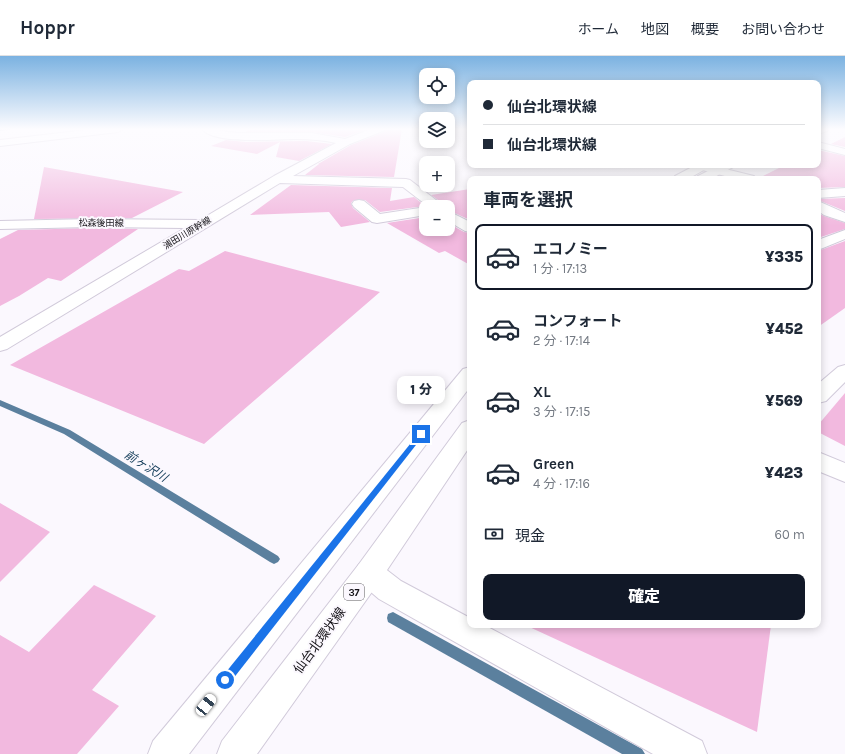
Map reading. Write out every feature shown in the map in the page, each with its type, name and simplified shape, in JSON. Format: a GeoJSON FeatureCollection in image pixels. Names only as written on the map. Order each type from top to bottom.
{"type":"FeatureCollection","features":[{"type":"Feature","properties":{"kind":"main road","name":"浦田川原幹線"},"geometry":{"type":"LineString","coordinates":[[0,345],[278,179],[310,162]]}},
{"type":"Feature","properties":{"kind":"main road"},"geometry":{"type":"LineString","coordinates":[[684,176],[697,168]]}},
{"type":"Feature","properties":{"kind":"main road"},"geometry":{"type":"LineString","coordinates":[[708,168],[739,176]]}},
{"type":"Feature","properties":{"kind":"main road"},"geometry":{"type":"LineString","coordinates":[[707,176],[721,168]]}},
{"type":"Feature","properties":{"kind":"main road"},"geometry":{"type":"LineString","coordinates":[[278,179],[406,183],[429,200]]}},
{"type":"Feature","properties":{"kind":"main road"},"geometry":{"type":"LineString","coordinates":[[821,194],[845,192]]}},
{"type":"Feature","properties":{"kind":"main road"},"geometry":{"type":"LineString","coordinates":[[359,204],[377,219],[419,212]]}},
{"type":"Feature","properties":{"kind":"main road"},"geometry":{"type":"LineString","coordinates":[[821,207],[829,212],[845,218]]}},
{"type":"Feature","properties":{"kind":"main road"},"geometry":{"type":"LineString","coordinates":[[455,219],[467,226]]}},
{"type":"Feature","properties":{"kind":"main road","name":"松森後田線"},"geometry":{"type":"LineString","coordinates":[[0,225],[92,223],[203,224]]}},
{"type":"Feature","properties":{"kind":"main road"},"geometry":{"type":"LineString","coordinates":[[821,244],[845,234]]}},
{"type":"Feature","properties":{"kind":"main road"},"geometry":{"type":"LineString","coordinates":[[821,393],[845,371]]}},
{"type":"Feature","properties":{"kind":"main road"},"geometry":{"type":"LineString","coordinates":[[166,754],[467,377]]}},
{"type":"Feature","properties":{"kind":"main road","name":"仙台北環状線"},"geometry":{"type":"LineString","coordinates":[[235,754],[369,573],[467,432]]}},
{"type":"Feature","properties":{"kind":"main road"},"geometry":{"type":"LineString","coordinates":[[821,462],[845,473]]}},
{"type":"Feature","properties":{"kind":"main road"},"geometry":{"type":"LineString","coordinates":[[369,573],[397,593],[689,754]]}},
{"type":"Feature","properties":{"kind":"building"},"geometry":{"type":"Polygon","coordinates":[[[322,162],[397,162],[394,177],[305,175],[322,162]]]}},
{"type":"Feature","properties":{"kind":"building"},"geometry":{"type":"Polygon","coordinates":[[[821,162],[845,162],[845,187],[821,188],[821,176],[763,176],[779,168],[821,168],[821,162]]]}},
{"type":"Feature","properties":{"kind":"building"},"geometry":{"type":"Polygon","coordinates":[[[44,167],[183,192],[132,218],[34,219],[44,167]]]}},
{"type":"Feature","properties":{"kind":"building"},"geometry":{"type":"Polygon","coordinates":[[[291,185],[392,188],[390,201],[414,197],[419,201],[419,207],[380,212],[365,200],[354,200],[351,203],[353,208],[370,222],[341,227],[329,212],[250,215],[291,185]]]}},
{"type":"Feature","properties":{"kind":"building"},"geometry":{"type":"Polygon","coordinates":[[[467,189],[467,219],[455,213],[455,200],[438,200],[431,195],[467,189]]]}},
{"type":"Feature","properties":{"kind":"building"},"geometry":{"type":"Polygon","coordinates":[[[845,198],[845,211],[821,201],[821,199],[845,198]]]}},
{"type":"Feature","properties":{"kind":"building"},"geometry":{"type":"Polygon","coordinates":[[[821,214],[845,223],[845,229],[821,237],[821,214]]]}},
{"type":"Feature","properties":{"kind":"building"},"geometry":{"type":"Polygon","coordinates":[[[419,218],[419,236],[455,236],[455,227],[467,232],[467,263],[445,251],[439,253],[387,223],[419,218]]]}},
{"type":"Feature","properties":{"kind":"building"},"geometry":{"type":"Polygon","coordinates":[[[92,228],[138,229],[61,281],[48,278],[0,306],[0,239],[18,230],[92,228]]]}},
{"type":"Feature","properties":{"kind":"building"},"geometry":{"type":"Polygon","coordinates":[[[845,241],[845,308],[821,325],[821,250],[845,241]]]}},
{"type":"Feature","properties":{"kind":"building"},"geometry":{"type":"Polygon","coordinates":[[[225,251],[380,292],[204,444],[10,365],[179,269],[189,271],[225,251]]]}},
{"type":"Feature","properties":{"kind":"building"},"geometry":{"type":"Polygon","coordinates":[[[845,393],[845,446],[821,434],[821,421],[845,393]]]}},
{"type":"Feature","properties":{"kind":"building"},"geometry":{"type":"Polygon","coordinates":[[[0,503],[50,532],[0,582],[0,503]]]}},
{"type":"Feature","properties":{"kind":"building"},"geometry":{"type":"Polygon","coordinates":[[[94,585],[156,616],[92,690],[119,706],[77,754],[0,754],[0,635],[29,652],[94,585]]]}},
{"type":"Feature","properties":{"kind":"building"},"geometry":{"type":"Polygon","coordinates":[[[532,628],[771,628],[757,732],[532,628]]]}},
{"type":"Feature","properties":{"kind":"waterway","name":"前ヶ沢川"},"geometry":{"type":"LineString","coordinates":[[0,403],[67,432],[274,559]]}},
{"type":"Feature","properties":{"kind":"waterway"},"geometry":{"type":"LineString","coordinates":[[393,618],[637,754]]}},
{"type":"Feature","properties":{"kind":"route"},"geometry":{"type":"LineString","coordinates":[[225,680],[421,434]]}}]}
